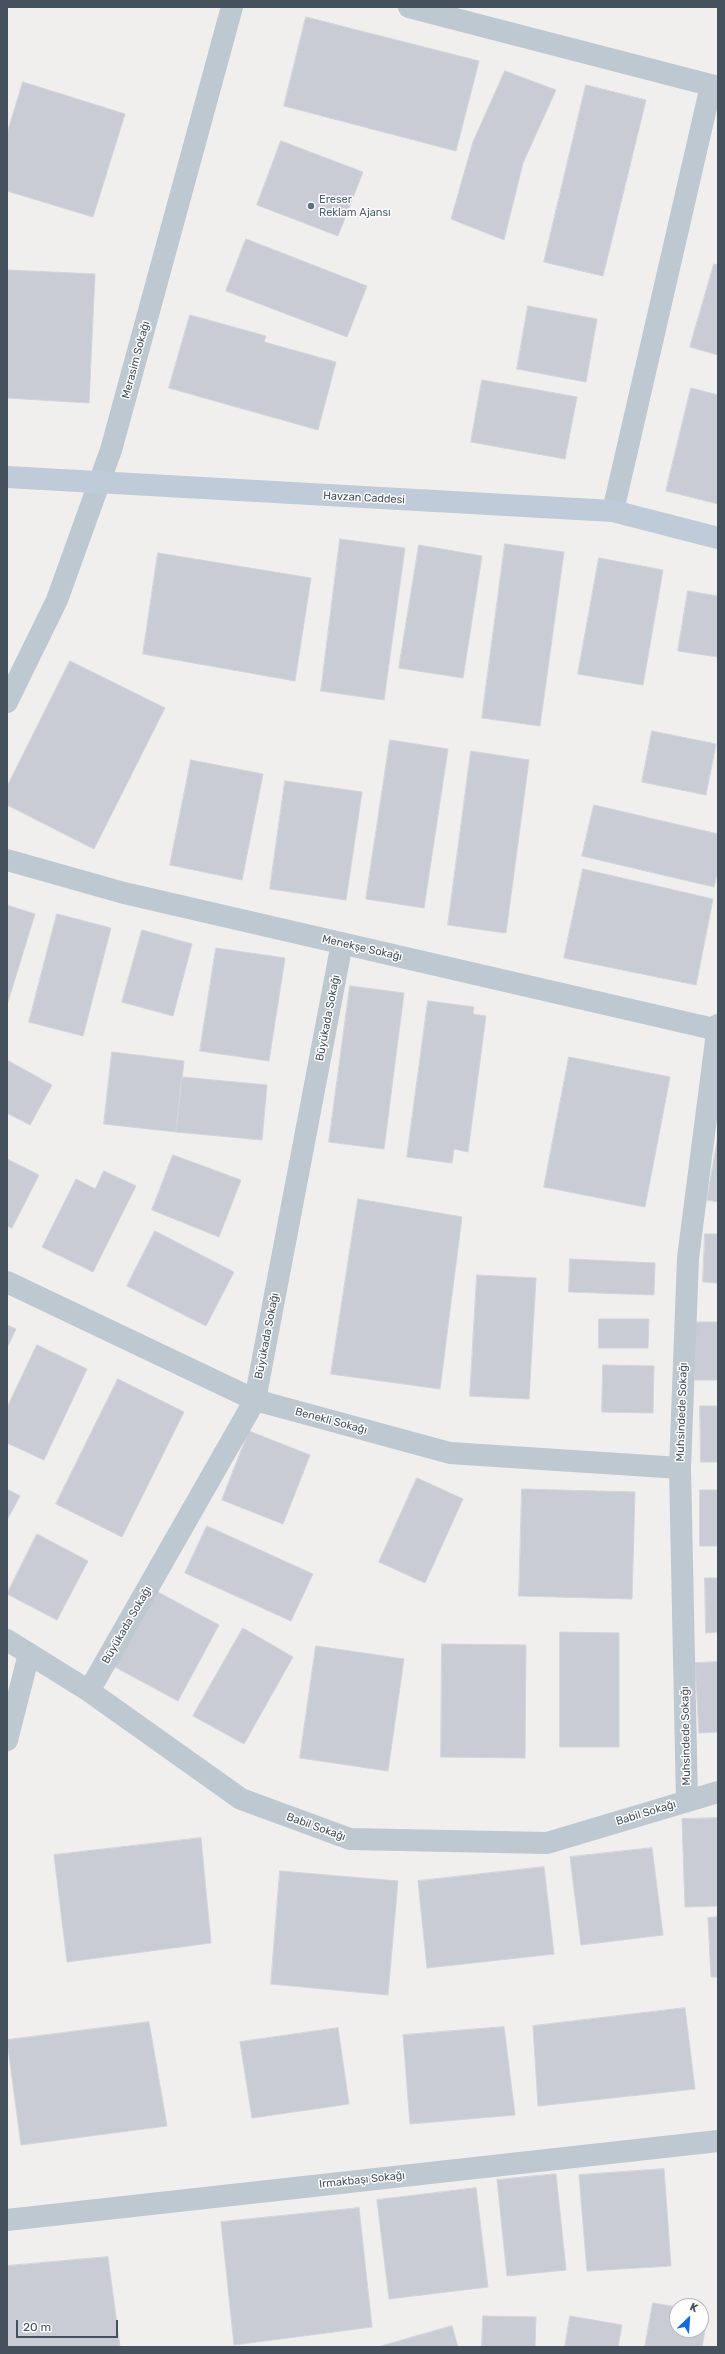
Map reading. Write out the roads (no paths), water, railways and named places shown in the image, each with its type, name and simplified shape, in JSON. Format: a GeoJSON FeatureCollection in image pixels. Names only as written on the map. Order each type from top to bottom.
{"type":"FeatureCollection","features":[{"type":"Feature","properties":{"kind":"street","name":"Merasim Sokağı"},"geometry":{"type":"LineString","coordinates":[[7,702],[57,600],[111,450],[232,7]]}},
{"type":"Feature","properties":{"kind":"street"},"geometry":{"type":"LineString","coordinates":[[408,7],[449,12],[715,87],[613,511]]}},
{"type":"Feature","properties":{"kind":"street","name":"Havzan Caddesi"},"geometry":{"type":"LineString","coordinates":[[7,477],[99,484],[613,511],[718,538]]}},
{"type":"Feature","properties":{"kind":"street","name":"Menekşe Sokağı"},"geometry":{"type":"LineString","coordinates":[[7,860],[124,893],[718,1028]]}},
{"type":"Feature","properties":{"kind":"street","name":"Büyükada Sokağı"},"geometry":{"type":"LineString","coordinates":[[89,1691],[255,1400],[342,943]]}},
{"type":"Feature","properties":{"kind":"street","name":"Muhsindede Sokağı"},"geometry":{"type":"LineString","coordinates":[[687,1801],[680,1468],[688,1258],[718,1028]]}},
{"type":"Feature","properties":{"kind":"street","name":"Benekli Sokağı"},"geometry":{"type":"LineString","coordinates":[[7,1282],[255,1400],[450,1453],[680,1468]]}},
{"type":"Feature","properties":{"kind":"street","name":"Babil Sokağı"},"geometry":{"type":"LineString","coordinates":[[7,1640],[89,1691],[241,1799],[350,1839],[546,1843],[718,1792]]}},
{"type":"Feature","properties":{"kind":"street"},"geometry":{"type":"LineString","coordinates":[[7,1740],[29,1654]]}},
{"type":"Feature","properties":{"kind":"street","name":"Irmakbaşı Sokağı"},"geometry":{"type":"LineString","coordinates":[[7,2220],[718,2141]]}},
{"type":"Feature","properties":{"kind":"place","name":"Ereser Reklam Ajansı"},"geometry":{"type":"Point","coordinates":[311,206]}}]}
